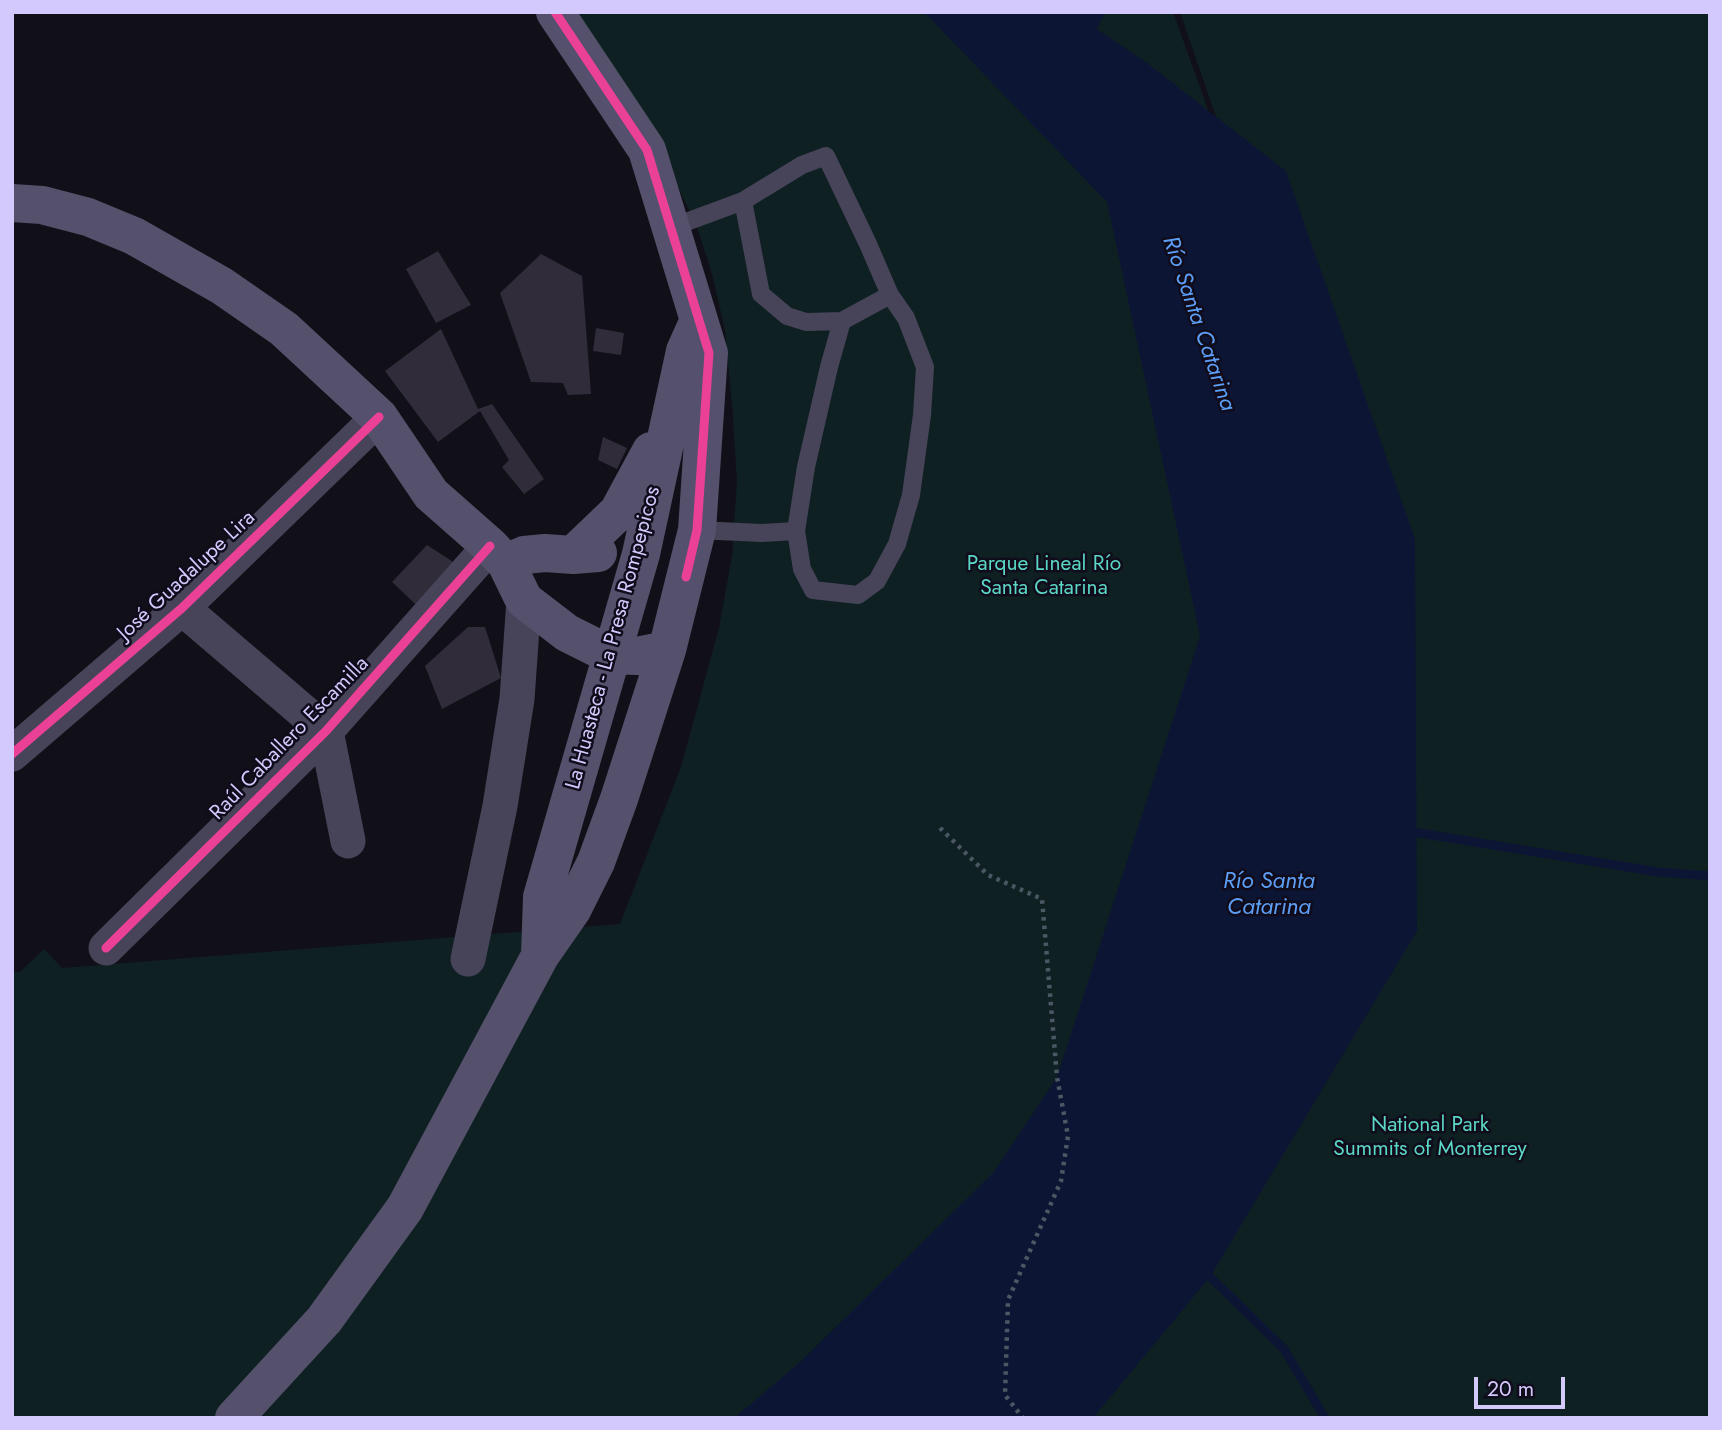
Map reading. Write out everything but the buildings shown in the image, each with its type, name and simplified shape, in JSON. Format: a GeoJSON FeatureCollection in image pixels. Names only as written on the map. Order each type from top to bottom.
{"type":"FeatureCollection","features":[{"type":"Feature","properties":{"kind":"main road","name":"La Huasteca - La Presa Rompepicos"},"geometry":{"type":"LineString","coordinates":[[234,1418],[324,1320],[405,1208],[540,956],[572,910],[596,862],[620,799],[667,650],[698,530],[709,353],[647,150],[555,12]]}},
{"type":"Feature","properties":{"kind":"main road"},"geometry":{"type":"LineString","coordinates":[[12,203],[42,205],[88,217],[134,236],[222,286],[284,330],[379,417],[431,494],[498,554],[524,600],[567,634],[611,655],[637,656],[667,650]]}},
{"type":"Feature","properties":{"kind":"main road","name":"La Huasteca - La Presa Rompepicos"},"geometry":{"type":"LineString","coordinates":[[540,956],[542,897],[641,554],[685,351],[698,321]]}},
{"type":"Feature","properties":{"kind":"main road"},"geometry":{"type":"LineString","coordinates":[[573,555],[618,512],[645,466],[678,392]]}},
{"type":"Feature","properties":{"kind":"main road"},"geometry":{"type":"LineString","coordinates":[[650,515],[698,530]]}},
{"type":"Feature","properties":{"kind":"main road"},"geometry":{"type":"LineString","coordinates":[[498,554],[641,554],[660,557],[676,565],[687,577]]}},
{"type":"Feature","properties":{"kind":"street","name":"José Guadalupe Lira"},"geometry":{"type":"LineString","coordinates":[[12,754],[181,608],[379,417]]}},
{"type":"Feature","properties":{"kind":"street","name":"Raúl Caballero Escamilla"},"geometry":{"type":"LineString","coordinates":[[107,948],[326,731],[498,554]]}},
{"type":"Feature","properties":{"kind":"street"},"geometry":{"type":"LineString","coordinates":[[468,959],[500,806],[517,699],[524,600]]}},
{"type":"Feature","properties":{"kind":"street"},"geometry":{"type":"LineString","coordinates":[[181,608],[326,731],[348,841]]}},
{"type":"Feature","properties":{"kind":"lane"},"geometry":{"type":"LineString","coordinates":[[670,228],[743,201],[802,165],[826,156],[890,295],[905,318],[925,367],[922,415],[911,495],[897,544],[877,581],[858,595],[813,590],[802,569],[796,531],[806,467],[842,321]]}},
{"type":"Feature","properties":{"kind":"lane"},"geometry":{"type":"LineString","coordinates":[[743,201],[761,295],[787,316],[806,322],[842,321],[890,295]]}},
{"type":"Feature","properties":{"kind":"lane"},"geometry":{"type":"LineString","coordinates":[[698,530],[762,533],[796,531]]}},
{"type":"Feature","properties":{"kind":"path"},"geometry":{"type":"LineString","coordinates":[[940,828],[988,875],[1042,899],[1057,1077],[1068,1136],[1061,1181],[1008,1300],[1005,1395],[1023,1418]]}},
{"type":"Feature","properties":{"kind":"green space","name":"National Park Summits of Monterrey"},"geometry":{"type":"Polygon","coordinates":[[[571,12],[1173,12],[1331,452],[1180,12],[1710,12],[1710,1418],[12,1418],[12,972],[20,972],[44,949],[62,968],[620,924],[681,767],[719,628],[732,556],[737,481],[725,330],[712,274],[697,227],[671,172],[571,12]]]}},
{"type":"Feature","properties":{"kind":"water","name":"Río Santa Catarina"},"geometry":{"type":"Polygon","coordinates":[[[924,12],[1105,12],[1097,29],[1147,63],[1286,171],[1415,539],[1417,931],[1210,1277],[1093,1418],[734,1418],[799,1363],[993,1173],[1057,1077],[1200,636],[1107,202],[924,12]]]}},
{"type":"Feature","properties":{"kind":"waterway"},"geometry":{"type":"LineString","coordinates":[[1407,831],[1658,872],[1710,876]]}},
{"type":"Feature","properties":{"kind":"waterway"},"geometry":{"type":"LineString","coordinates":[[1202,1269],[1284,1349],[1325,1418]]}},
{"type":"Feature","properties":{"kind":"cycle path"},"geometry":{"type":"LineString","coordinates":[[555,12],[647,150],[709,353],[697,530],[686,577]]}},
{"type":"Feature","properties":{"kind":"cycle path"},"geometry":{"type":"LineString","coordinates":[[12,754],[182,608],[379,417]]}},
{"type":"Feature","properties":{"kind":"cycle path"},"geometry":{"type":"LineString","coordinates":[[106,948],[326,731],[490,546]]}},
{"type":"Feature","properties":{"kind":"park label","name":"Parque Lineal Río Santa Catarina"},"geometry":{"type":"Point","coordinates":[1044,577]}}]}
